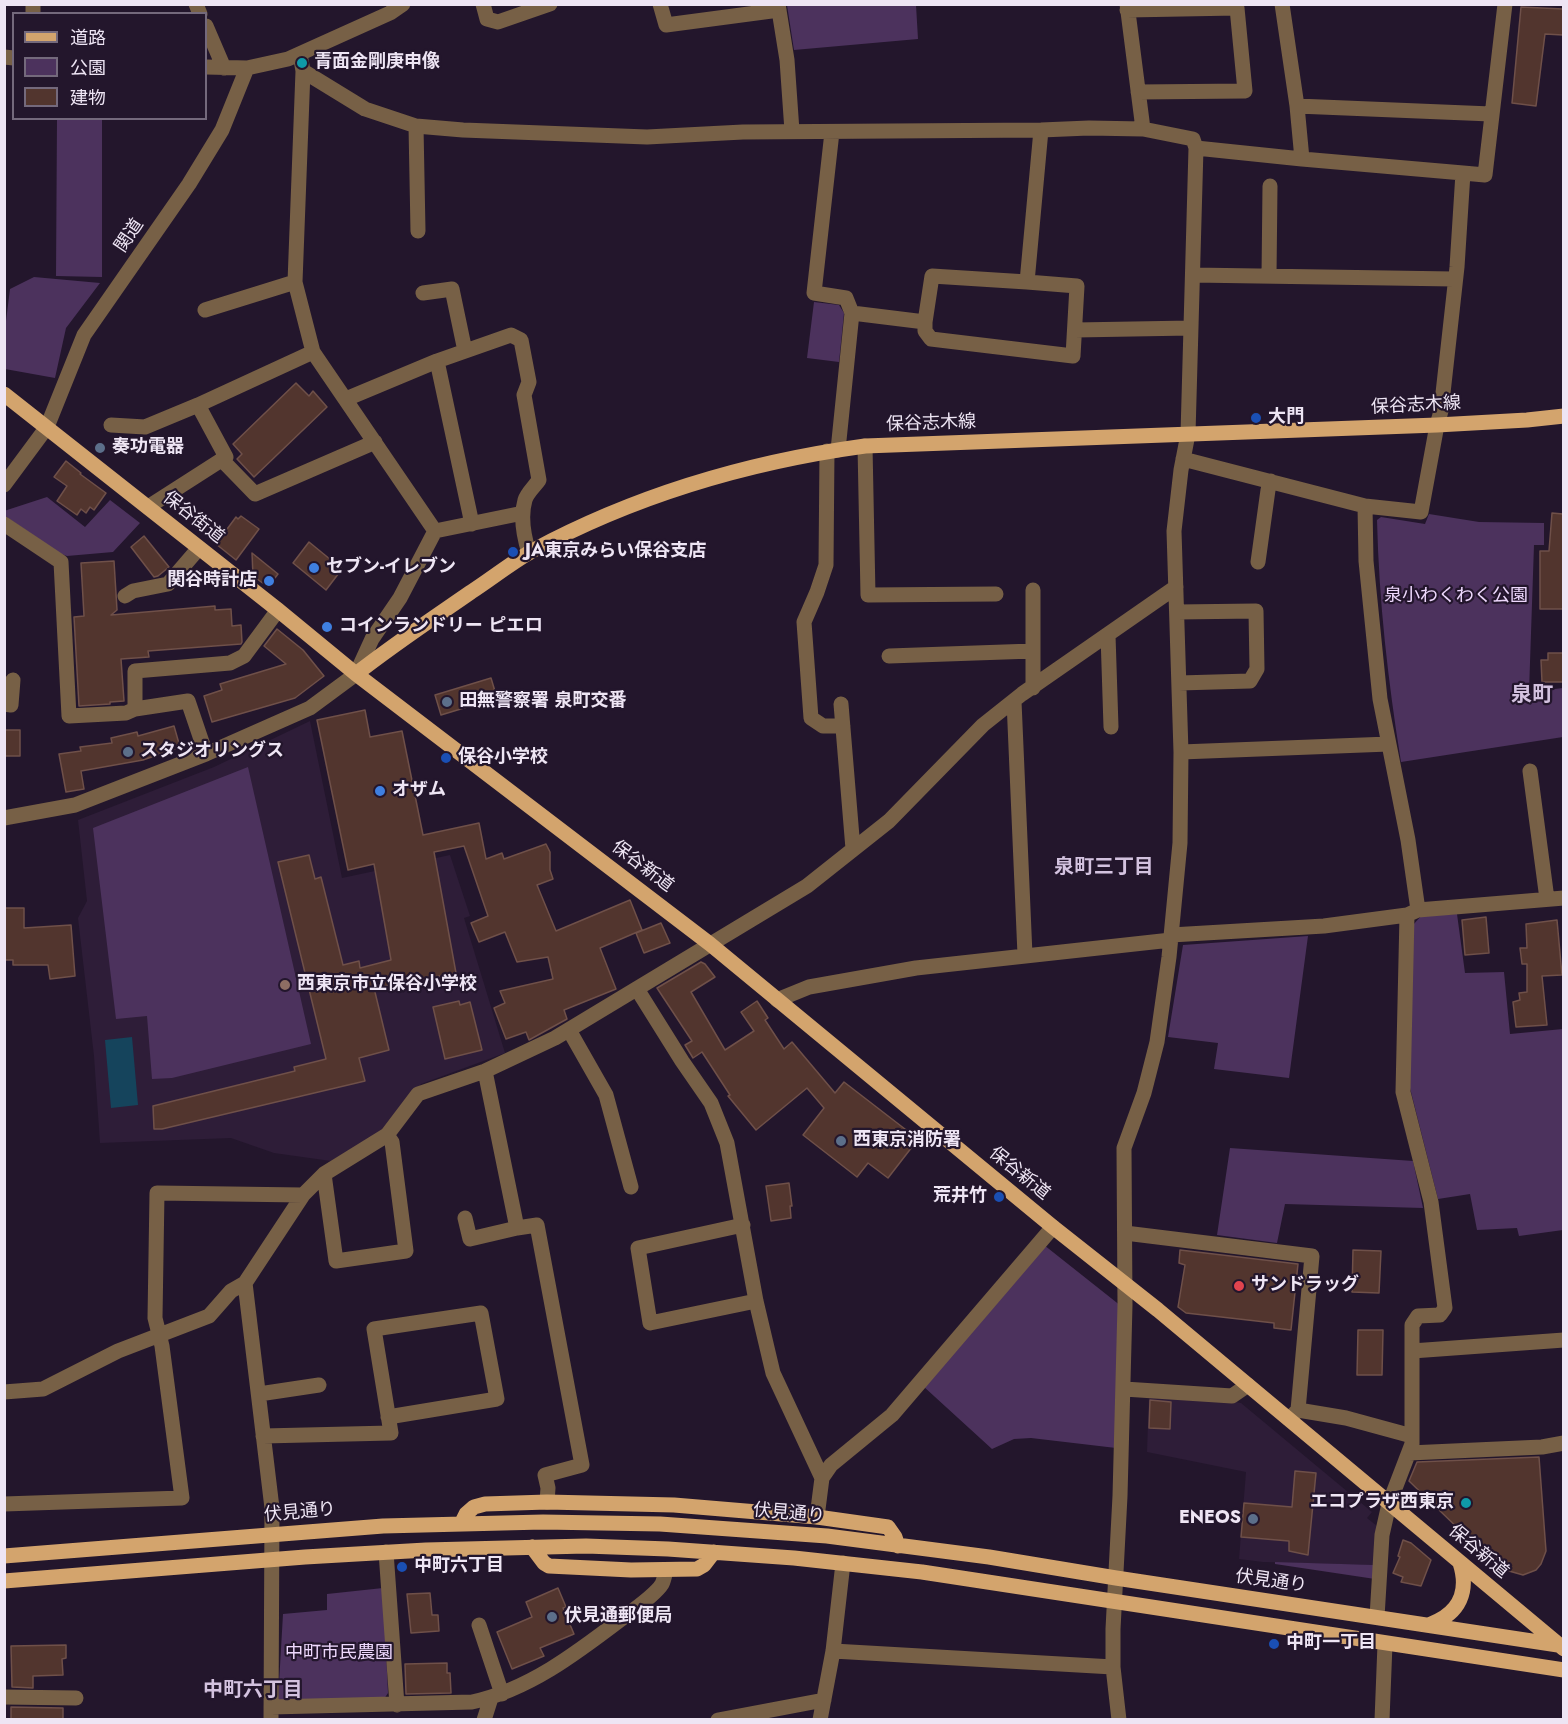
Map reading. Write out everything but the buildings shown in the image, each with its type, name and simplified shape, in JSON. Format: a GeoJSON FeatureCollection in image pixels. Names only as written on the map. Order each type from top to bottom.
{"type":"FeatureCollection","features":[{"type":"Feature","properties":{"kind":"main road","name":"保谷街道"},"geometry":{"type":"LineString","coordinates":[[4,394],[278,610],[356,675]]}},
{"type":"Feature","properties":{"kind":"main road","name":"保谷志木線"},"geometry":{"type":"LineString","coordinates":[[356,675],[388,649],[529,553],[587,524],[637,503],[682,486],[740,469],[832,450],[865,446],[1437,425],[1563,416]]}},
{"type":"Feature","properties":{"kind":"main road","name":"保谷新道"},"geometry":{"type":"LineString","coordinates":[[356,675],[710,944],[1248,1385],[1294,1415],[1389,1504],[1562,1647]]}},
{"type":"Feature","properties":{"kind":"main road"},"geometry":{"type":"LineString","coordinates":[[461,1524],[466,1514],[474,1507],[485,1504],[547,1502],[674,1505],[817,1516],[888,1527],[895,1537],[897,1546]]}},
{"type":"Feature","properties":{"kind":"main road","name":"伏見通り"},"geometry":{"type":"LineString","coordinates":[[4,1556],[383,1526],[543,1522],[660,1524],[827,1536],[989,1557],[1431,1624],[1562,1647]]}},
{"type":"Feature","properties":{"kind":"main road"},"geometry":{"type":"LineString","coordinates":[[4,1581],[386,1552],[586,1546],[714,1552],[922,1572],[1563,1670]]}},
{"type":"Feature","properties":{"kind":"main road"},"geometry":{"type":"LineString","coordinates":[[532,1547],[549,1566],[666,1570],[697,1569],[704,1565],[714,1552]]}},
{"type":"Feature","properties":{"kind":"main road"},"geometry":{"type":"LineString","coordinates":[[1431,1624],[1448,1615],[1462,1594],[1465,1585],[1460,1563]]}},
{"type":"Feature","properties":{"kind":"street"},"geometry":{"type":"LineString","coordinates":[[207,67],[247,68],[300,54],[390,13],[403,4]]}},
{"type":"Feature","properties":{"kind":"street"},"geometry":{"type":"LineString","coordinates":[[483,4],[487,19],[498,22],[550,4]]}},
{"type":"Feature","properties":{"kind":"street"},"geometry":{"type":"LineString","coordinates":[[660,4],[666,25],[779,7],[787,60],[792,131]]}},
{"type":"Feature","properties":{"kind":"street"},"geometry":{"type":"LineString","coordinates":[[1282,4],[1298,106],[1302,159]]}},
{"type":"Feature","properties":{"kind":"street"},"geometry":{"type":"LineString","coordinates":[[1196,148],[1485,175],[1505,4]]}},
{"type":"Feature","properties":{"kind":"street"},"geometry":{"type":"LineString","coordinates":[[1138,92],[1245,91],[1237,8],[1127,7],[1138,92],[1143,129]]}},
{"type":"Feature","properties":{"kind":"street"},"geometry":{"type":"LineString","coordinates":[[207,28],[224,68]]}},
{"type":"Feature","properties":{"kind":"street"},"geometry":{"type":"LineString","coordinates":[[300,54],[303,71],[296,282],[313,352],[435,531]]}},
{"type":"Feature","properties":{"kind":"street","name":"関道"},"geometry":{"type":"LineString","coordinates":[[4,485],[47,427],[84,335],[189,184],[216,139],[247,68]]}},
{"type":"Feature","properties":{"kind":"street"},"geometry":{"type":"LineString","coordinates":[[303,71],[365,109],[416,126],[647,137],[792,131],[1143,129],[1192,140],[1196,148],[1188,434],[1174,531],[1181,753],[1180,843],[1171,937],[1156,1042],[1144,1093],[1124,1148],[1126,1284],[1124,1389],[1113,1667],[1119,1719]]}},
{"type":"Feature","properties":{"kind":"street"},"geometry":{"type":"LineString","coordinates":[[1298,106],[1491,114]]}},
{"type":"Feature","properties":{"kind":"street"},"geometry":{"type":"LineString","coordinates":[[416,126],[418,231]]}},
{"type":"Feature","properties":{"kind":"street"},"geometry":{"type":"LineString","coordinates":[[1027,282],[1041,130]]}},
{"type":"Feature","properties":{"kind":"street"},"geometry":{"type":"LineString","coordinates":[[832,132],[813,293],[846,298],[852,313],[832,450],[825,565],[817,592],[804,622],[811,718],[823,726],[843,726]]}},
{"type":"Feature","properties":{"kind":"street"},"geometry":{"type":"LineString","coordinates":[[1183,459],[1365,506],[1421,512],[1437,425],[1442,411],[1463,173]]}},
{"type":"Feature","properties":{"kind":"street"},"geometry":{"type":"LineString","coordinates":[[1269,276],[1270,186]]}},
{"type":"Feature","properties":{"kind":"street"},"geometry":{"type":"LineString","coordinates":[[1193,275],[1454,279]]}},
{"type":"Feature","properties":{"kind":"street"},"geometry":{"type":"LineString","coordinates":[[932,276],[1027,282],[1077,286],[1074,356],[931,339],[925,331],[932,276]]}},
{"type":"Feature","properties":{"kind":"street"},"geometry":{"type":"LineString","coordinates":[[205,310],[296,282]]}},
{"type":"Feature","properties":{"kind":"street"},"geometry":{"type":"LineString","coordinates":[[423,293],[452,290],[465,351]]}},
{"type":"Feature","properties":{"kind":"street"},"geometry":{"type":"LineString","coordinates":[[852,313],[925,322]]}},
{"type":"Feature","properties":{"kind":"street"},"geometry":{"type":"LineString","coordinates":[[1075,330],[1191,328]]}},
{"type":"Feature","properties":{"kind":"street"},"geometry":{"type":"LineString","coordinates":[[346,399],[511,335],[521,340],[529,382],[524,395],[539,480],[526,498],[523,513],[524,536],[529,553]]}},
{"type":"Feature","properties":{"kind":"street"},"geometry":{"type":"LineString","coordinates":[[111,425],[145,427],[313,352]]}},
{"type":"Feature","properties":{"kind":"street"},"geometry":{"type":"LineString","coordinates":[[437,362],[472,524]]}},
{"type":"Feature","properties":{"kind":"street"},"geometry":{"type":"LineString","coordinates":[[148,507],[226,457],[198,405]]}},
{"type":"Feature","properties":{"kind":"street"},"geometry":{"type":"LineString","coordinates":[[222,460],[255,494],[375,442]]}},
{"type":"Feature","properties":{"kind":"street"},"geometry":{"type":"LineString","coordinates":[[865,446],[868,595],[996,594]]}},
{"type":"Feature","properties":{"kind":"street"},"geometry":{"type":"LineString","coordinates":[[1258,562],[1271,481]]}},
{"type":"Feature","properties":{"kind":"street"},"geometry":{"type":"LineString","coordinates":[[1365,506],[1366,561],[1380,699],[1408,840],[1413,912],[1403,1092],[1431,1203],[1445,1308],[1440,1315],[1418,1316],[1412,1325],[1412,1444],[1389,1504],[1382,1535],[1377,1617]]}},
{"type":"Feature","properties":{"kind":"street"},"geometry":{"type":"LineString","coordinates":[[435,531],[523,513]]}},
{"type":"Feature","properties":{"kind":"street"},"geometry":{"type":"LineString","coordinates":[[4,524],[61,562],[69,716],[126,713],[135,709],[188,701],[206,754]]}},
{"type":"Feature","properties":{"kind":"street"},"geometry":{"type":"LineString","coordinates":[[4,818],[75,805],[206,754],[310,708],[356,675],[372,639],[400,598],[435,531]]}},
{"type":"Feature","properties":{"kind":"street"},"geometry":{"type":"LineString","coordinates":[[125,596],[133,591],[168,584],[198,548]]}},
{"type":"Feature","properties":{"kind":"street"},"geometry":{"type":"LineString","coordinates":[[4,1392],[43,1389],[118,1351],[209,1316],[231,1291],[245,1284],[303,1195],[324,1174],[387,1134],[418,1094],[485,1071],[569,1030],[807,886],[889,821],[983,725],[1176,587]]}},
{"type":"Feature","properties":{"kind":"street"},"geometry":{"type":"LineString","coordinates":[[1034,590],[1034,688]]}},
{"type":"Feature","properties":{"kind":"street"},"geometry":{"type":"LineString","coordinates":[[135,709],[135,671],[230,663],[244,656],[278,610]]}},
{"type":"Feature","properties":{"kind":"street"},"geometry":{"type":"LineString","coordinates":[[1177,612],[1256,610],[1257,669],[1250,681],[1179,683]]}},
{"type":"Feature","properties":{"kind":"street"},"geometry":{"type":"LineString","coordinates":[[1108,635],[1111,727]]}},
{"type":"Feature","properties":{"kind":"street"},"geometry":{"type":"LineString","coordinates":[[889,656],[1033,651]]}},
{"type":"Feature","properties":{"kind":"street"},"geometry":{"type":"LineString","coordinates":[[4,704],[11,705],[13,680]]}},
{"type":"Feature","properties":{"kind":"street"},"geometry":{"type":"LineString","coordinates":[[1014,701],[1025,955]]}},
{"type":"Feature","properties":{"kind":"street"},"geometry":{"type":"LineString","coordinates":[[841,704],[853,849]]}},
{"type":"Feature","properties":{"kind":"street"},"geometry":{"type":"LineString","coordinates":[[1181,753],[1389,744]]}},
{"type":"Feature","properties":{"kind":"street"},"geometry":{"type":"LineString","coordinates":[[1530,771],[1547,899]]}},
{"type":"Feature","properties":{"kind":"street"},"geometry":{"type":"LineString","coordinates":[[777,1000],[809,987],[916,968],[1171,937],[1324,926],[1413,912],[1563,898]]}},
{"type":"Feature","properties":{"kind":"street"},"geometry":{"type":"LineString","coordinates":[[637,989],[711,1103],[727,1143],[756,1301],[773,1373],[822,1478]]}},
{"type":"Feature","properties":{"kind":"street"},"geometry":{"type":"LineString","coordinates":[[569,1030],[606,1095],[631,1187]]}},
{"type":"Feature","properties":{"kind":"street"},"geometry":{"type":"LineString","coordinates":[[485,1071],[517,1228]]}},
{"type":"Feature","properties":{"kind":"street"},"geometry":{"type":"LineString","coordinates":[[324,1174],[336,1261],[406,1251],[392,1142],[387,1134]]}},
{"type":"Feature","properties":{"kind":"street"},"geometry":{"type":"LineString","coordinates":[[4,1504],[182,1498],[155,1318],[157,1193],[303,1195]]}},
{"type":"Feature","properties":{"kind":"street"},"geometry":{"type":"LineString","coordinates":[[465,1218],[471,1239],[537,1225],[582,1465],[545,1475],[548,1488],[547,1502]]}},
{"type":"Feature","properties":{"kind":"street"},"geometry":{"type":"LineString","coordinates":[[743,1225],[638,1248],[650,1323],[756,1301]]}},
{"type":"Feature","properties":{"kind":"street"},"geometry":{"type":"LineString","coordinates":[[817,1516],[822,1478],[831,1465],[892,1415],[1053,1227]]}},
{"type":"Feature","properties":{"kind":"street"},"geometry":{"type":"LineString","coordinates":[[1125,1233],[1312,1256],[1294,1415],[1346,1418],[1412,1436]]}},
{"type":"Feature","properties":{"kind":"street"},"geometry":{"type":"LineString","coordinates":[[245,1284],[272,1508],[271,1713],[472,1702],[497,1696],[553,1668],[627,1615],[662,1584],[666,1570]]}},
{"type":"Feature","properties":{"kind":"street"},"geometry":{"type":"LineString","coordinates":[[263,1437],[391,1433],[388,1417],[375,1329],[481,1313],[497,1399],[388,1417]]}},
{"type":"Feature","properties":{"kind":"street"},"geometry":{"type":"LineString","coordinates":[[1412,1351],[1563,1340]]}},
{"type":"Feature","properties":{"kind":"street"},"geometry":{"type":"LineString","coordinates":[[259,1394],[320,1385]]}},
{"type":"Feature","properties":{"kind":"street"},"geometry":{"type":"LineString","coordinates":[[1124,1389],[1232,1396],[1248,1385]]}},
{"type":"Feature","properties":{"kind":"street"},"geometry":{"type":"LineString","coordinates":[[1409,1453],[1542,1447],[1563,1443]]}},
{"type":"Feature","properties":{"kind":"street"},"geometry":{"type":"LineString","coordinates":[[386,1552],[397,1705]]}},
{"type":"Feature","properties":{"kind":"street"},"geometry":{"type":"LineString","coordinates":[[820,1719],[833,1651],[843,1563]]}},
{"type":"Feature","properties":{"kind":"street"},"geometry":{"type":"LineString","coordinates":[[479,1625],[497,1696],[484,1719]]}},
{"type":"Feature","properties":{"kind":"street"},"geometry":{"type":"LineString","coordinates":[[1382,1719],[1385,1644]]}},
{"type":"Feature","properties":{"kind":"street"},"geometry":{"type":"LineString","coordinates":[[833,1651],[1113,1667]]}},
{"type":"Feature","properties":{"kind":"street"},"geometry":{"type":"LineString","coordinates":[[4,1697],[76,1698]]}},
{"type":"Feature","properties":{"kind":"street"},"geometry":{"type":"LineString","coordinates":[[718,1719],[824,1700]]}},
{"type":"Feature","properties":{"kind":"shaded area","name":"西東京市立保谷小学校"},"geometry":{"type":"Polygon","coordinates":[[[310,721],[342,878],[450,855],[470,916],[464,918],[505,1053],[421,1084],[385,1129],[331,1161],[274,1153],[231,1138],[100,1143],[94,1056],[78,918],[87,901],[78,820],[214,767],[310,721]]]}},
{"type":"Feature","properties":{"kind":"shaded area"},"geometry":{"type":"Polygon","coordinates":[[[1149,1393],[1241,1403],[1372,1512],[1367,1518],[1377,1526],[1375,1565],[1263,1562],[1239,1559],[1246,1472],[1147,1452],[1149,1393]]]}},
{"type":"Feature","properties":{"kind":"green space"},"geometry":{"type":"Polygon","coordinates":[[[787,5],[916,5],[918,39],[794,50],[787,5]]]}},
{"type":"Feature","properties":{"kind":"green space"},"geometry":{"type":"Polygon","coordinates":[[[57,120],[102,120],[102,277],[56,276],[57,120]]]}},
{"type":"Feature","properties":{"kind":"green space"},"geometry":{"type":"Polygon","coordinates":[[[34,277],[100,283],[66,328],[55,378],[5,369],[5,329],[10,289],[34,277]]]}},
{"type":"Feature","properties":{"kind":"green space"},"geometry":{"type":"Polygon","coordinates":[[[814,302],[839,305],[844,313],[839,362],[807,358],[814,302]]]}},
{"type":"Feature","properties":{"kind":"green space"},"geometry":{"type":"Polygon","coordinates":[[[47,497],[85,527],[110,500],[140,523],[113,552],[67,556],[59,553],[5,516],[4,511],[47,497]]]}},
{"type":"Feature","properties":{"kind":"green space","name":"泉小わくわく公園"},"geometry":{"type":"Polygon","coordinates":[[[1429,514],[1479,522],[1544,523],[1544,545],[1534,545],[1529,692],[1563,688],[1563,737],[1401,762],[1385,641],[1377,520],[1381,517],[1425,524],[1429,514]]]}},
{"type":"Feature","properties":{"kind":"green space"},"geometry":{"type":"Polygon","coordinates":[[[248,767],[311,1044],[172,1078],[152,1079],[147,1016],[116,1019],[93,828],[248,767]]]}},
{"type":"Feature","properties":{"kind":"green space"},"geometry":{"type":"Polygon","coordinates":[[[1457,914],[1465,973],[1504,972],[1510,1034],[1563,1029],[1563,1230],[1519,1236],[1517,1228],[1477,1230],[1470,1194],[1438,1199],[1410,1088],[1413,925],[1421,916],[1457,914]]]}},
{"type":"Feature","properties":{"kind":"green space"},"geometry":{"type":"Polygon","coordinates":[[[1308,936],[1289,1078],[1214,1069],[1218,1043],[1168,1037],[1183,945],[1308,936]]]}},
{"type":"Feature","properties":{"kind":"green space"},"geometry":{"type":"Polygon","coordinates":[[[1230,1148],[1413,1161],[1423,1208],[1285,1204],[1277,1243],[1217,1235],[1230,1148]]]}},
{"type":"Feature","properties":{"kind":"green space"},"geometry":{"type":"Polygon","coordinates":[[[1044,1245],[1121,1306],[1116,1448],[1031,1438],[1014,1439],[992,1449],[923,1386],[1044,1245]]]}},
{"type":"Feature","properties":{"kind":"green space"},"geometry":{"type":"Polygon","coordinates":[[[1275,1562],[1375,1565],[1375,1579],[1275,1564],[1275,1562]]]}},
{"type":"Feature","properties":{"kind":"green space","name":"中町市民農園"},"geometry":{"type":"Polygon","coordinates":[[[383,1588],[388,1693],[384,1699],[278,1701],[283,1614],[327,1610],[327,1594],[383,1588]]]}},
{"type":"Feature","properties":{"kind":"water"},"geometry":{"type":"Polygon","coordinates":[[[132,1037],[138,1105],[111,1108],[105,1040],[132,1037]]]}},
{"type":"Feature","properties":{"kind":"place","name":"青面金剛庚申像"},"geometry":{"type":"Point","coordinates":[302,63]}},
{"type":"Feature","properties":{"kind":"place","name":"大門"},"geometry":{"type":"Point","coordinates":[1256,418]}},
{"type":"Feature","properties":{"kind":"place","name":"奏功電器"},"geometry":{"type":"Point","coordinates":[100,448]}},
{"type":"Feature","properties":{"kind":"place","name":"JA東京みらい保谷支店"},"geometry":{"type":"Point","coordinates":[513,552]}},
{"type":"Feature","properties":{"kind":"place","name":"セブン-イレブン"},"geometry":{"type":"Point","coordinates":[314,568]}},
{"type":"Feature","properties":{"kind":"place","name":"関谷時計店"},"geometry":{"type":"Point","coordinates":[269,581]}},
{"type":"Feature","properties":{"kind":"place","name":"コインランドリー ピエロ"},"geometry":{"type":"Point","coordinates":[327,627]}},
{"type":"Feature","properties":{"kind":"place","name":"田無警察署 泉町交番"},"geometry":{"type":"Point","coordinates":[447,702]}},
{"type":"Feature","properties":{"kind":"place","name":"スタジオリングス"},"geometry":{"type":"Point","coordinates":[128,752]}},
{"type":"Feature","properties":{"kind":"place","name":"保谷小学校"},"geometry":{"type":"Point","coordinates":[446,758]}},
{"type":"Feature","properties":{"kind":"place","name":"オザム"},"geometry":{"type":"Point","coordinates":[380,791]}},
{"type":"Feature","properties":{"kind":"place","name":"西東京市立保谷小学校"},"geometry":{"type":"Point","coordinates":[285,985]}},
{"type":"Feature","properties":{"kind":"place","name":"西東京消防署"},"geometry":{"type":"Point","coordinates":[841,1141]}},
{"type":"Feature","properties":{"kind":"place","name":"荒井竹"},"geometry":{"type":"Point","coordinates":[999,1197]}},
{"type":"Feature","properties":{"kind":"place","name":"サンドラッグ"},"geometry":{"type":"Point","coordinates":[1239,1286]}},
{"type":"Feature","properties":{"kind":"place","name":"エコプラザ西東京"},"geometry":{"type":"Point","coordinates":[1466,1503]}},
{"type":"Feature","properties":{"kind":"place","name":"ENEOS"},"geometry":{"type":"Point","coordinates":[1253,1519]}},
{"type":"Feature","properties":{"kind":"place","name":"中町六丁目"},"geometry":{"type":"Point","coordinates":[402,1567]}},
{"type":"Feature","properties":{"kind":"place","name":"伏見通郵便局"},"geometry":{"type":"Point","coordinates":[552,1617]}},
{"type":"Feature","properties":{"kind":"place","name":"中町一丁目"},"geometry":{"type":"Point","coordinates":[1274,1644]}},
{"type":"Feature","properties":{"kind":"district","name":"泉町"},"geometry":{"type":"Point","coordinates":[1532,696]}},
{"type":"Feature","properties":{"kind":"district","name":"泉町三丁目"},"geometry":{"type":"Point","coordinates":[1104,868]}},
{"type":"Feature","properties":{"kind":"district","name":"中町六丁目"},"geometry":{"type":"Point","coordinates":[253,1691]}}]}
